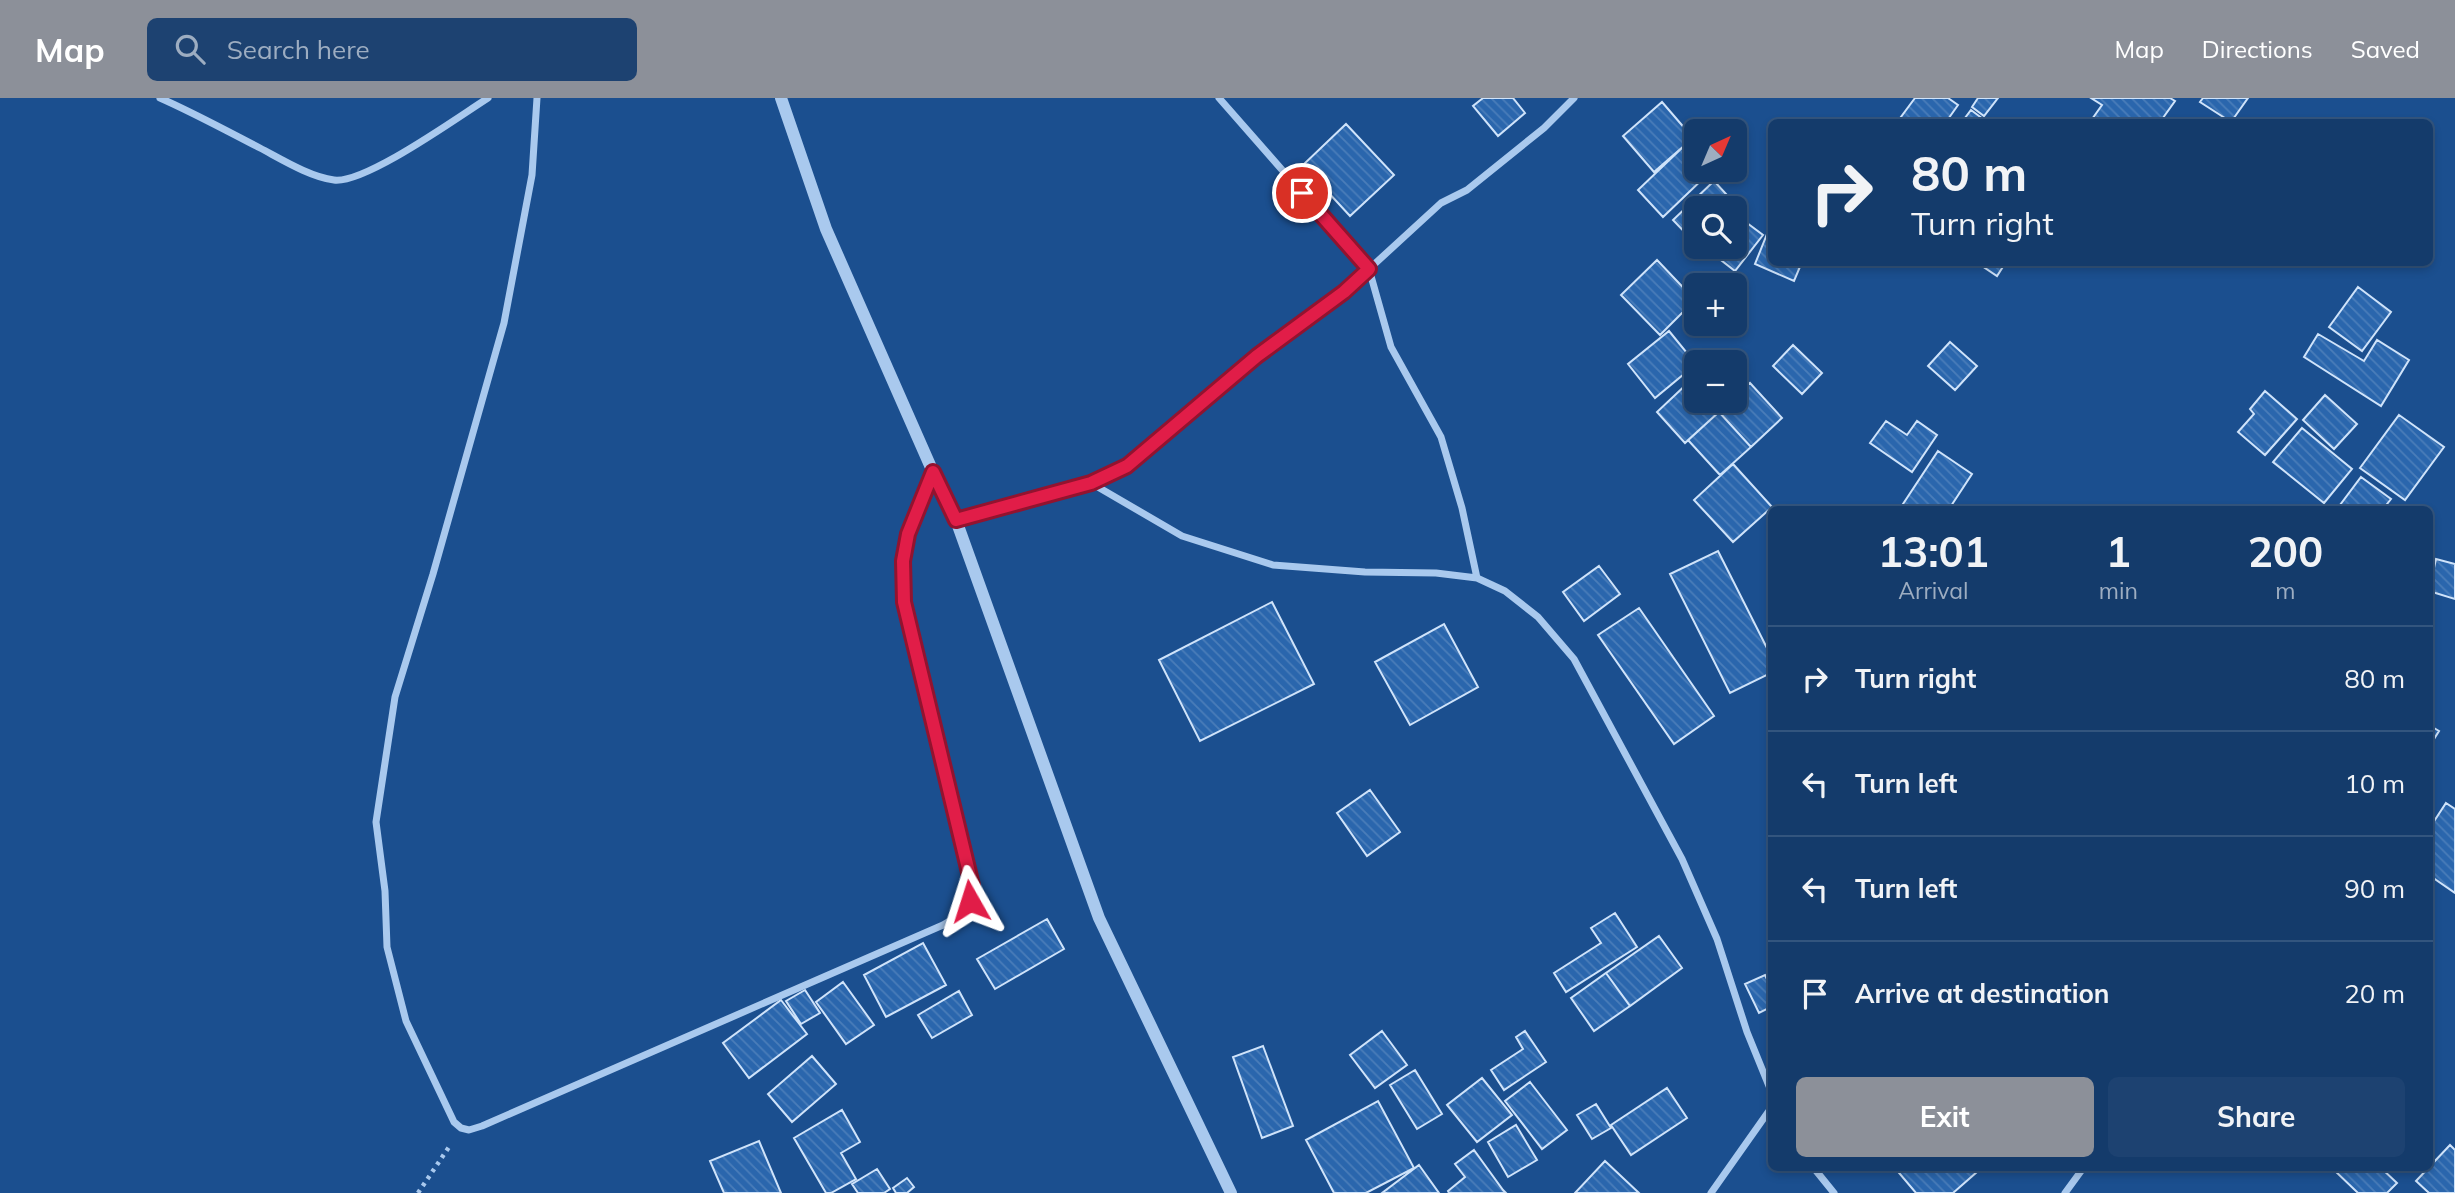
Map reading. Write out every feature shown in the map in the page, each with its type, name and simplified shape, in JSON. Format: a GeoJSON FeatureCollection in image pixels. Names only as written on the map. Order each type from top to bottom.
{"type":"FeatureCollection","features":[{"type":"Feature","properties":{"kind":"street"},"geometry":{"type":"LineString","coordinates":[[160,98],[170,100],[294,166],[335,180],[362,174],[410,148],[488,98]]}},
{"type":"Feature","properties":{"kind":"street"},"geometry":{"type":"LineString","coordinates":[[537,98],[532,175],[504,323],[437,561],[395,697],[376,822],[385,891],[387,947],[406,1021],[454,1122],[460,1128],[469,1130],[482,1126],[943,925],[957,917],[970,901],[972,885],[904,602],[903,561],[908,534],[933,472]]}},
{"type":"Feature","properties":{"kind":"street"},"geometry":{"type":"LineString","coordinates":[[781,98],[827,229],[956,520],[1099,918],[1231,1193]]}},
{"type":"Feature","properties":{"kind":"street"},"geometry":{"type":"LineString","coordinates":[[1219,98],[1369,269],[1391,347],[1441,437],[1462,508],[1477,578]]}},
{"type":"Feature","properties":{"kind":"street"},"geometry":{"type":"LineString","coordinates":[[956,520],[1091,483],[1127,466],[1257,356],[1344,292],[1441,203],[1467,190],[1544,128],[1574,98]]}},
{"type":"Feature","properties":{"kind":"street"},"geometry":{"type":"LineString","coordinates":[[1091,483],[1182,536],[1272,565],[1365,572],[1436,573],[1477,578],[1505,591],[1538,617],[1574,659],[1682,859],[1717,939],[1747,1032],[1768,1084]]}},
{"type":"Feature","properties":{"kind":"street"},"geometry":{"type":"LineString","coordinates":[[1711,1193],[1768,1112]]}},
{"type":"Feature","properties":{"kind":"street"},"geometry":{"type":"LineString","coordinates":[[1815,1171],[1834,1193]]}},
{"type":"Feature","properties":{"kind":"street"},"geometry":{"type":"LineString","coordinates":[[2065,1193],[2081,1171]]}},
{"type":"Feature","properties":{"kind":"path"},"geometry":{"type":"LineString","coordinates":[[418,1193],[460,1128]]}},
{"type":"Feature","properties":{"kind":"building"},"geometry":{"type":"Polygon","coordinates":[[[1483,98],[1513,98],[1525,113],[1498,136],[1473,106],[1483,98]]]}},
{"type":"Feature","properties":{"kind":"building"},"geometry":{"type":"Polygon","coordinates":[[[1915,98],[1948,98],[1958,105],[1948,119],[1899,119],[1915,98]]]}},
{"type":"Feature","properties":{"kind":"building"},"geometry":{"type":"Polygon","coordinates":[[[1978,98],[1998,98],[1984,116],[1972,107],[1978,98]]]}},
{"type":"Feature","properties":{"kind":"building"},"geometry":{"type":"Polygon","coordinates":[[[2091,98],[2170,98],[2175,101],[2162,119],[2092,119],[2102,105],[2091,98]]]}},
{"type":"Feature","properties":{"kind":"building"},"geometry":{"type":"Polygon","coordinates":[[[2203,98],[2248,98],[2233,119],[2226,119],[2200,102],[2203,98]]]}},
{"type":"Feature","properties":{"kind":"building"},"geometry":{"type":"Polygon","coordinates":[[[1662,102],[1684,128],[1684,146],[1654,172],[1623,136],[1662,102]]]}},
{"type":"Feature","properties":{"kind":"building"},"geometry":{"type":"Polygon","coordinates":[[[1971,110],[1983,119],[1964,119],[1971,110]]]}},
{"type":"Feature","properties":{"kind":"building"},"geometry":{"type":"Polygon","coordinates":[[[1346,124],[1394,175],[1350,216],[1303,165],[1346,124]]]}},
{"type":"Feature","properties":{"kind":"building"},"geometry":{"type":"Polygon","coordinates":[[[1684,146],[1684,182],[1700,182],[1663,217],[1638,190],[1684,146]]]}},
{"type":"Feature","properties":{"kind":"building"},"geometry":{"type":"Polygon","coordinates":[[[1715,182],[1728,196],[1698,196],[1715,182]]]}},
{"type":"Feature","properties":{"kind":"building"},"geometry":{"type":"Polygon","coordinates":[[[1684,210],[1684,231],[1673,220],[1684,210]]]}},
{"type":"Feature","properties":{"kind":"building"},"geometry":{"type":"Polygon","coordinates":[[[1747,223],[1763,235],[1747,256],[1747,223]]]}},
{"type":"Feature","properties":{"kind":"building"},"geometry":{"type":"Polygon","coordinates":[[[1768,232],[1768,266],[1800,266],[1794,281],[1755,264],[1768,232]]]}},
{"type":"Feature","properties":{"kind":"building"},"geometry":{"type":"Polygon","coordinates":[[[1720,259],[1744,259],[1735,271],[1720,259]]]}},
{"type":"Feature","properties":{"kind":"building"},"geometry":{"type":"Polygon","coordinates":[[[1657,260],[1684,288],[1684,311],[1660,335],[1621,295],[1657,260]]]}},
{"type":"Feature","properties":{"kind":"building"},"geometry":{"type":"Polygon","coordinates":[[[1982,266],[2003,266],[1997,276],[1982,266]]]}},
{"type":"Feature","properties":{"kind":"building"},"geometry":{"type":"Polygon","coordinates":[[[2358,287],[2391,312],[2362,351],[2329,327],[2358,287]]]}},
{"type":"Feature","properties":{"kind":"building"},"geometry":{"type":"Polygon","coordinates":[[[1669,331],[1685,350],[1684,374],[1655,398],[1628,364],[1669,331]]]}},
{"type":"Feature","properties":{"kind":"building"},"geometry":{"type":"Polygon","coordinates":[[[2318,334],[2364,361],[2377,340],[2409,360],[2381,406],[2304,357],[2318,334]]]}},
{"type":"Feature","properties":{"kind":"building"},"geometry":{"type":"Polygon","coordinates":[[[1950,342],[1977,366],[1955,390],[1928,366],[1950,342]]]}},
{"type":"Feature","properties":{"kind":"building"},"geometry":{"type":"Polygon","coordinates":[[[1793,345],[1822,373],[1802,394],[1773,366],[1793,345]]]}},
{"type":"Feature","properties":{"kind":"building"},"geometry":{"type":"Polygon","coordinates":[[[1750,383],[1782,418],[1751,447],[1720,413],[1747,413],[1747,386],[1750,383]]]}},
{"type":"Feature","properties":{"kind":"building"},"geometry":{"type":"Polygon","coordinates":[[[1684,387],[1684,413],[1718,413],[1685,443],[1657,412],[1684,387]]]}},
{"type":"Feature","properties":{"kind":"building"},"geometry":{"type":"Polygon","coordinates":[[[2265,391],[2297,419],[2265,455],[2238,432],[2254,414],[2250,409],[2265,391]]]}},
{"type":"Feature","properties":{"kind":"building"},"geometry":{"type":"Polygon","coordinates":[[[2325,395],[2357,424],[2334,449],[2303,420],[2325,395]]]}},
{"type":"Feature","properties":{"kind":"building"},"geometry":{"type":"Polygon","coordinates":[[[1720,413],[1751,447],[1720,475],[1688,440],[1720,413]]]}},
{"type":"Feature","properties":{"kind":"building"},"geometry":{"type":"Polygon","coordinates":[[[2399,415],[2444,447],[2405,500],[2360,468],[2399,415]]]}},
{"type":"Feature","properties":{"kind":"building"},"geometry":{"type":"Polygon","coordinates":[[[1886,421],[1907,435],[1917,421],[1937,435],[1912,472],[1870,443],[1886,421]]]}},
{"type":"Feature","properties":{"kind":"building"},"geometry":{"type":"Polygon","coordinates":[[[2302,428],[2352,469],[2324,503],[2273,462],[2302,428]]]}},
{"type":"Feature","properties":{"kind":"building"},"geometry":{"type":"Polygon","coordinates":[[[1938,451],[1972,474],[1951,506],[1903,504],[1938,451]]]}},
{"type":"Feature","properties":{"kind":"building"},"geometry":{"type":"Polygon","coordinates":[[[1733,464],[1771,506],[1768,506],[1768,511],[1733,542],[1694,500],[1733,464]]]}},
{"type":"Feature","properties":{"kind":"building"},"geometry":{"type":"Polygon","coordinates":[[[2361,477],[2391,499],[2385,506],[2339,506],[2361,477]]]}},
{"type":"Feature","properties":{"kind":"building"},"geometry":{"type":"Polygon","coordinates":[[[1718,551],[1768,650],[1768,674],[1730,693],[1670,574],[1718,551]]]}},
{"type":"Feature","properties":{"kind":"building"},"geometry":{"type":"Polygon","coordinates":[[[2436,559],[2455,564],[2455,599],[2433,592],[2436,559]]]}},
{"type":"Feature","properties":{"kind":"building"},"geometry":{"type":"Polygon","coordinates":[[[1599,566],[1620,594],[1584,621],[1563,592],[1599,566]]]}},
{"type":"Feature","properties":{"kind":"building"},"geometry":{"type":"Polygon","coordinates":[[[1272,602],[1314,684],[1200,741],[1159,660],[1272,602]]]}},
{"type":"Feature","properties":{"kind":"building"},"geometry":{"type":"Polygon","coordinates":[[[1639,608],[1714,716],[1674,744],[1598,635],[1639,608]]]}},
{"type":"Feature","properties":{"kind":"building"},"geometry":{"type":"Polygon","coordinates":[[[1444,624],[1478,687],[1410,725],[1375,662],[1444,624]]]}},
{"type":"Feature","properties":{"kind":"building"},"geometry":{"type":"Polygon","coordinates":[[[2433,727],[2439,731],[2433,741],[2433,727]]]}},
{"type":"Feature","properties":{"kind":"building"},"geometry":{"type":"Polygon","coordinates":[[[1370,790],[1400,832],[1367,856],[1337,813],[1370,790]]]}},
{"type":"Feature","properties":{"kind":"building"},"geometry":{"type":"Polygon","coordinates":[[[2446,803],[2455,809],[2455,893],[2433,878],[2433,823],[2446,803]]]}},
{"type":"Feature","properties":{"kind":"building"},"geometry":{"type":"Polygon","coordinates":[[[1615,913],[1637,947],[1566,992],[1554,973],[1601,943],[1591,928],[1615,913]]]}},
{"type":"Feature","properties":{"kind":"building"},"geometry":{"type":"Polygon","coordinates":[[[1047,919],[1064,949],[995,989],[977,959],[1047,919]]]}},
{"type":"Feature","properties":{"kind":"building"},"geometry":{"type":"Polygon","coordinates":[[[1659,936],[1682,968],[1630,1006],[1606,973],[1659,936]]]}},
{"type":"Feature","properties":{"kind":"building"},"geometry":{"type":"Polygon","coordinates":[[[923,943],[946,985],[886,1017],[864,975],[923,943]]]}},
{"type":"Feature","properties":{"kind":"building"},"geometry":{"type":"Polygon","coordinates":[[[1606,973],[1630,1006],[1594,1031],[1571,998],[1606,973]]]}},
{"type":"Feature","properties":{"kind":"building"},"geometry":{"type":"Polygon","coordinates":[[[1765,975],[1768,982],[1768,1008],[1759,1013],[1745,984],[1765,975]]]}},
{"type":"Feature","properties":{"kind":"building"},"geometry":{"type":"Polygon","coordinates":[[[843,982],[874,1025],[846,1044],[816,1002],[843,982]]]}},
{"type":"Feature","properties":{"kind":"building"},"geometry":{"type":"Polygon","coordinates":[[[805,990],[820,1013],[801,1024],[786,1001],[805,990]]]}},
{"type":"Feature","properties":{"kind":"building"},"geometry":{"type":"Polygon","coordinates":[[[959,991],[972,1015],[932,1038],[918,1015],[959,991]]]}},
{"type":"Feature","properties":{"kind":"building"},"geometry":{"type":"Polygon","coordinates":[[[781,1000],[807,1034],[749,1078],[723,1043],[781,1000]]]}},
{"type":"Feature","properties":{"kind":"building"},"geometry":{"type":"Polygon","coordinates":[[[1382,1031],[1407,1065],[1375,1088],[1350,1055],[1382,1031]]]}},
{"type":"Feature","properties":{"kind":"building"},"geometry":{"type":"Polygon","coordinates":[[[1525,1031],[1546,1062],[1504,1090],[1491,1070],[1523,1049],[1516,1037],[1525,1031]]]}},
{"type":"Feature","properties":{"kind":"building"},"geometry":{"type":"Polygon","coordinates":[[[1263,1046],[1293,1126],[1262,1138],[1233,1057],[1263,1046]]]}},
{"type":"Feature","properties":{"kind":"building"},"geometry":{"type":"Polygon","coordinates":[[[812,1056],[836,1084],[792,1122],[768,1094],[812,1056]]]}},
{"type":"Feature","properties":{"kind":"building"},"geometry":{"type":"Polygon","coordinates":[[[1415,1070],[1442,1114],[1417,1129],[1390,1085],[1415,1070]]]}},
{"type":"Feature","properties":{"kind":"building"},"geometry":{"type":"Polygon","coordinates":[[[1482,1078],[1512,1115],[1477,1142],[1447,1105],[1482,1078]]]}},
{"type":"Feature","properties":{"kind":"building"},"geometry":{"type":"Polygon","coordinates":[[[1530,1082],[1567,1130],[1542,1149],[1505,1101],[1530,1082]]]}},
{"type":"Feature","properties":{"kind":"building"},"geometry":{"type":"Polygon","coordinates":[[[1667,1088],[1687,1118],[1631,1155],[1611,1125],[1667,1088]]]}},
{"type":"Feature","properties":{"kind":"building"},"geometry":{"type":"Polygon","coordinates":[[[1378,1101],[1414,1168],[1366,1193],[1334,1193],[1306,1140],[1378,1101]]]}},
{"type":"Feature","properties":{"kind":"building"},"geometry":{"type":"Polygon","coordinates":[[[1596,1104],[1611,1128],[1592,1139],[1577,1115],[1596,1104]]]}},
{"type":"Feature","properties":{"kind":"building"},"geometry":{"type":"Polygon","coordinates":[[[842,1110],[860,1142],[841,1153],[856,1179],[831,1193],[826,1193],[794,1138],[842,1110]]]}},
{"type":"Feature","properties":{"kind":"building"},"geometry":{"type":"Polygon","coordinates":[[[1516,1125],[1537,1160],[1508,1177],[1488,1142],[1516,1125]]]}},
{"type":"Feature","properties":{"kind":"building"},"geometry":{"type":"Polygon","coordinates":[[[759,1141],[781,1193],[724,1193],[710,1161],[759,1141]]]}},
{"type":"Feature","properties":{"kind":"building"},"geometry":{"type":"Polygon","coordinates":[[[2450,1145],[2455,1150],[2455,1193],[2429,1193],[2416,1181],[2425,1171],[2433,1171],[2433,1163],[2450,1145]]]}},
{"type":"Feature","properties":{"kind":"building"},"geometry":{"type":"Polygon","coordinates":[[[1474,1150],[1506,1193],[1449,1193],[1448,1191],[1465,1177],[1455,1164],[1474,1150]]]}},
{"type":"Feature","properties":{"kind":"building"},"geometry":{"type":"Polygon","coordinates":[[[1605,1161],[1639,1193],[1575,1193],[1605,1161]]]}},
{"type":"Feature","properties":{"kind":"building"},"geometry":{"type":"Polygon","coordinates":[[[1419,1165],[1439,1193],[1382,1193],[1419,1165]]]}},
{"type":"Feature","properties":{"kind":"building"},"geometry":{"type":"Polygon","coordinates":[[[877,1169],[890,1189],[884,1193],[858,1193],[852,1184],[877,1169]]]}},
{"type":"Feature","properties":{"kind":"building"},"geometry":{"type":"Polygon","coordinates":[[[1897,1171],[1978,1171],[1953,1193],[1916,1193],[1897,1171]]]}},
{"type":"Feature","properties":{"kind":"building"},"geometry":{"type":"Polygon","coordinates":[[[2335,1171],[2384,1171],[2397,1183],[2387,1193],[2358,1193],[2335,1171]]]}},
{"type":"Feature","properties":{"kind":"building"},"geometry":{"type":"Polygon","coordinates":[[[907,1178],[914,1187],[907,1193],[896,1193],[893,1188],[907,1178]]]}},
{"type":"Feature","properties":{"kind":"route"},"geometry":{"type":"LineString","coordinates":[[970,901],[972,885],[904,602],[903,561],[908,534],[933,472],[956,520],[1091,483],[1127,466],[1257,356],[1344,292],[1369,269],[1302,193]]}}]}
